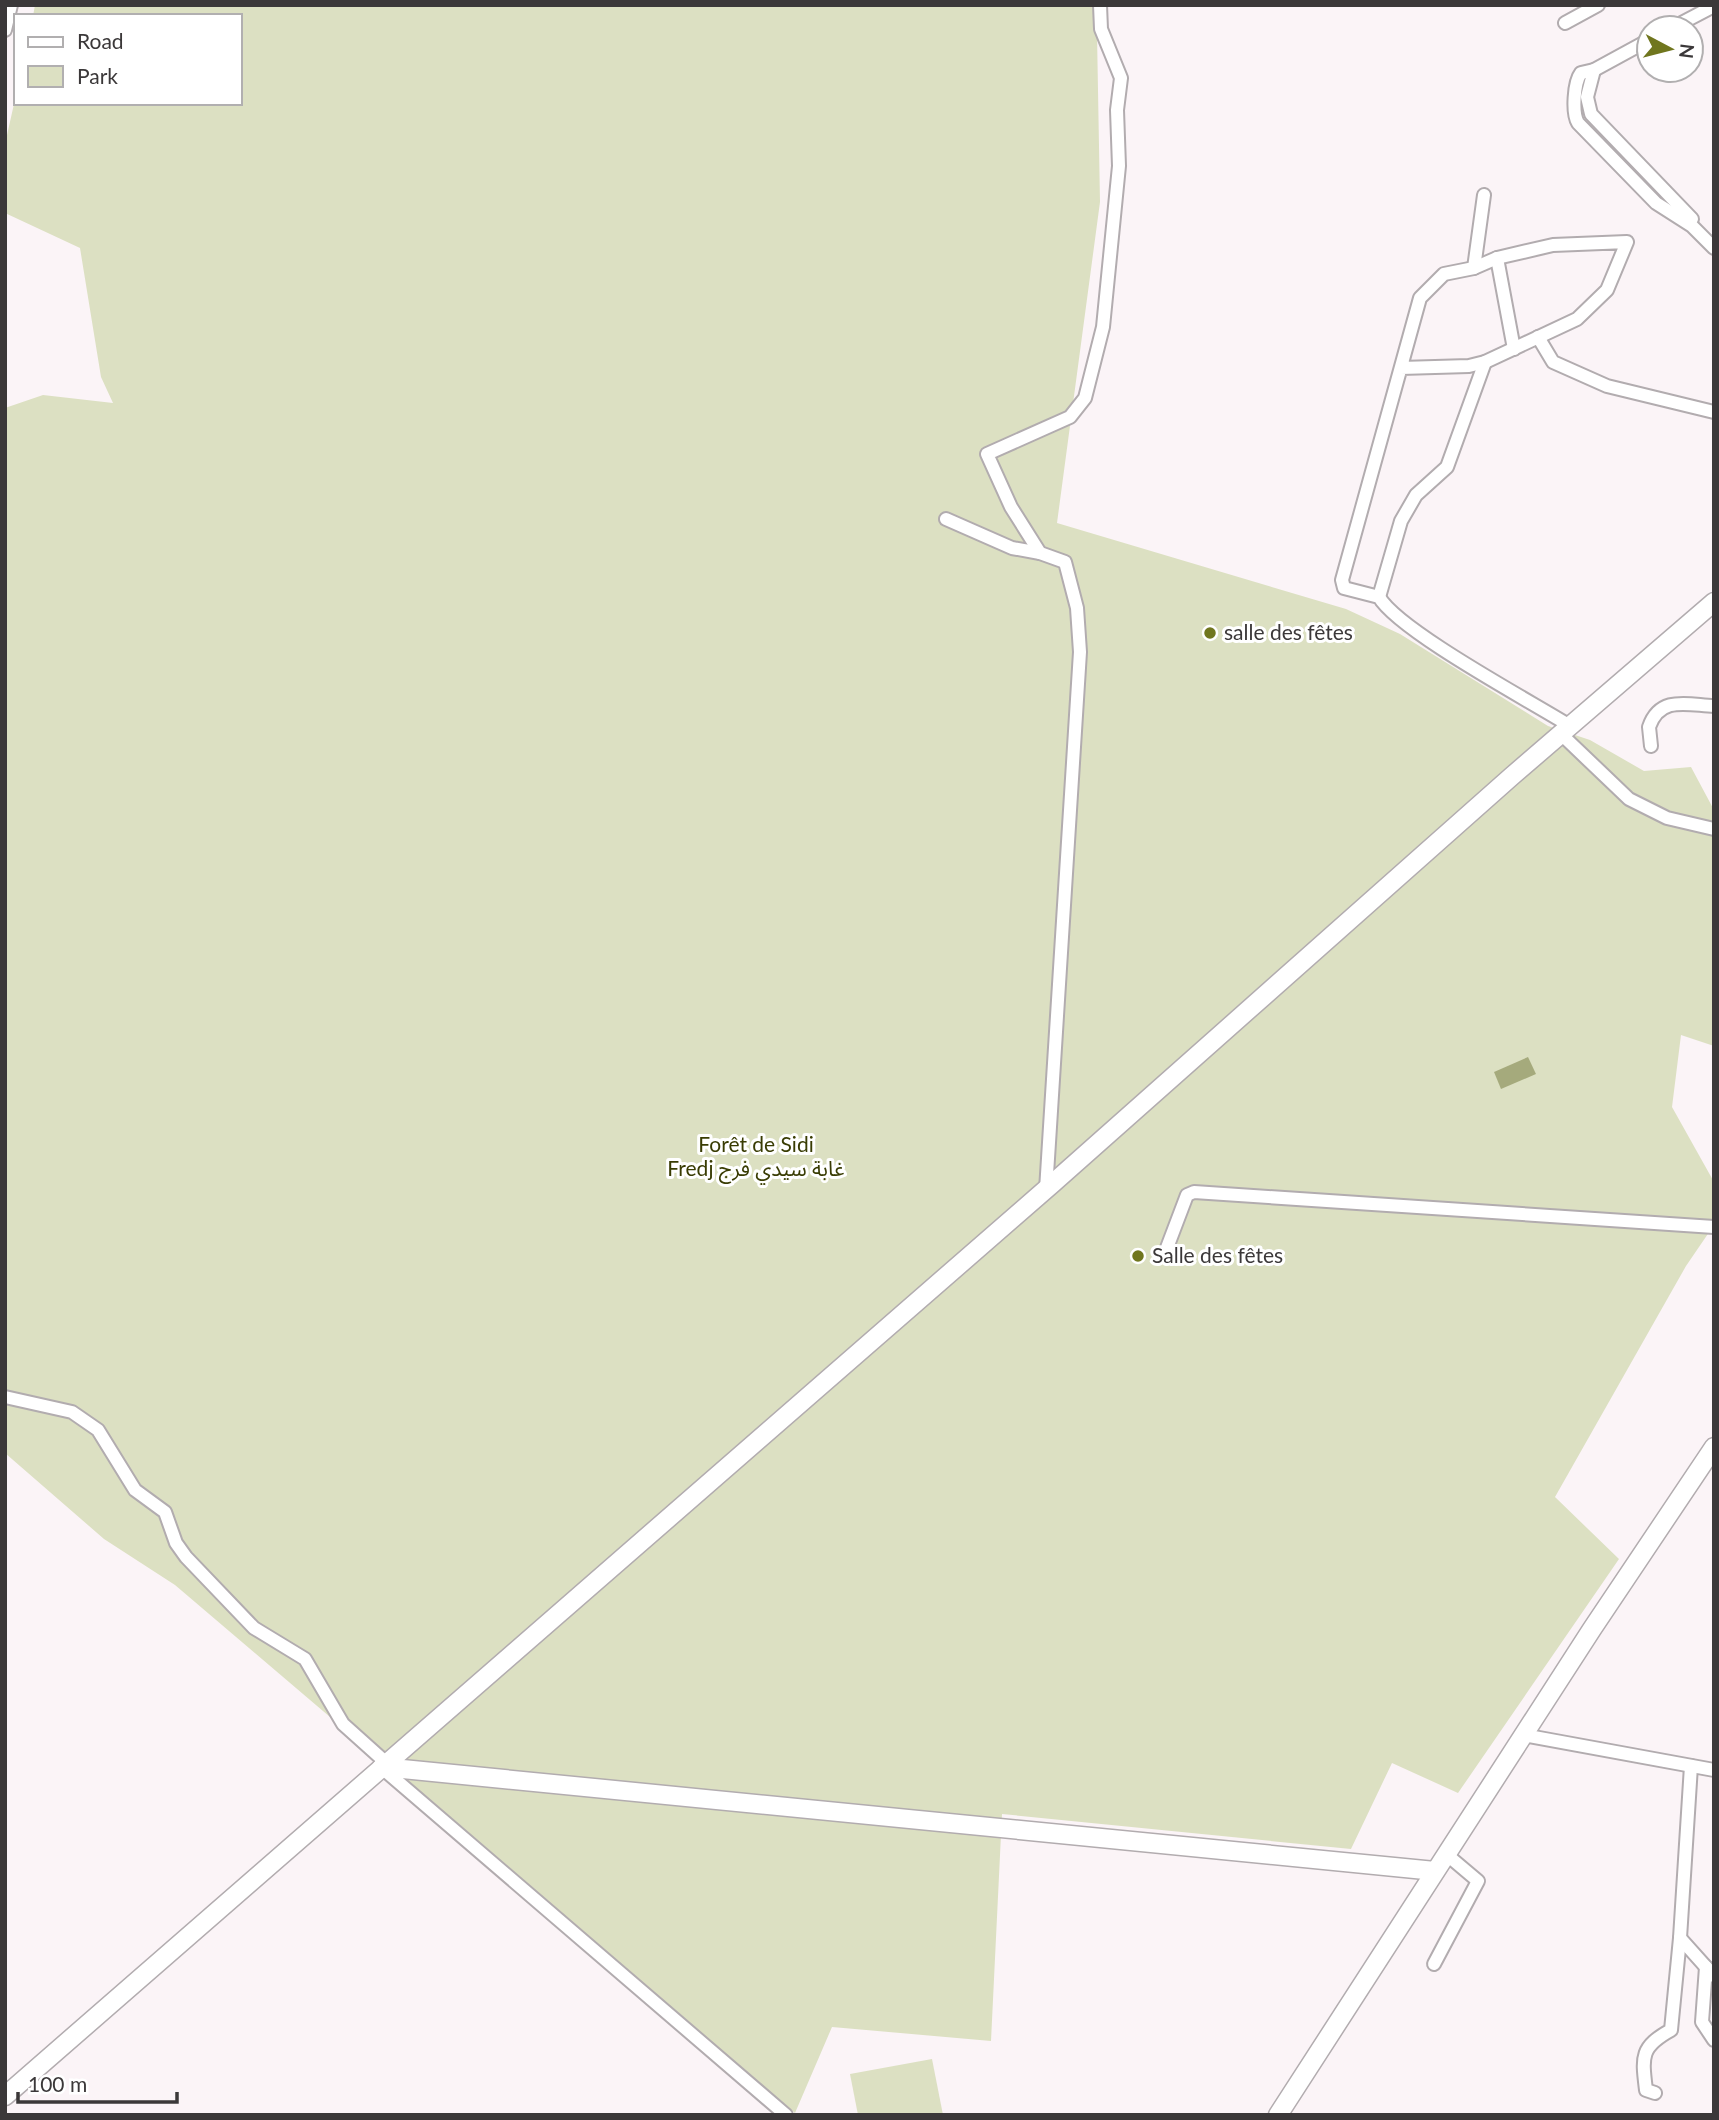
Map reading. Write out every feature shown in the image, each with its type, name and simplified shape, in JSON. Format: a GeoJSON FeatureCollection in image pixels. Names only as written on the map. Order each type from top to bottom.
{"type":"FeatureCollection","features":[{"type":"Feature","properties":{"kind":"main road"},"geometry":{"type":"LineString","coordinates":[[5,2096],[382,1763],[1046,1190],[1714,602]]}},
{"type":"Feature","properties":{"kind":"main road"},"geometry":{"type":"LineString","coordinates":[[1278,2115],[1523,1735],[1714,1447]]}},
{"type":"Feature","properties":{"kind":"main road"},"geometry":{"type":"LineString","coordinates":[[382,1763],[1435,1871]]}},
{"type":"Feature","properties":{"kind":"street"},"geometry":{"type":"LineString","coordinates":[[5,30],[11,5]]}},
{"type":"Feature","properties":{"kind":"street"},"geometry":{"type":"LineString","coordinates":[[1040,553],[1011,507],[987,454],[1070,417],[1086,398],[1103,327],[1119,166],[1117,110],[1121,78],[1101,29],[1100,5]]}},
{"type":"Feature","properties":{"kind":"street"},"geometry":{"type":"LineString","coordinates":[[1565,23],[1598,5]]}},
{"type":"Feature","properties":{"kind":"street"},"geometry":{"type":"LineString","coordinates":[[1635,48],[1594,70],[1581,73],[1576,80],[1575,120],[1656,203],[1692,226],[1714,248]]}},
{"type":"Feature","properties":{"kind":"street"},"geometry":{"type":"LineString","coordinates":[[1594,70],[1587,97],[1591,114],[1714,239]]}},
{"type":"Feature","properties":{"kind":"street"},"geometry":{"type":"LineString","coordinates":[[1474,268],[1484,195]]}},
{"type":"Feature","properties":{"kind":"street"},"geometry":{"type":"LineString","coordinates":[[1401,368],[1448,368],[1485,362],[1577,319],[1607,290],[1627,242],[1553,246],[1497,258],[1474,268],[1444,274],[1420,298],[1342,580],[1344,588],[1379,597],[1386,609],[1566,730],[1629,799],[1667,818],[1714,829]]}},
{"type":"Feature","properties":{"kind":"street"},"geometry":{"type":"LineString","coordinates":[[1497,258],[1514,349]]}},
{"type":"Feature","properties":{"kind":"street"},"geometry":{"type":"LineString","coordinates":[[1538,337],[1553,362],[1606,386],[1714,412]]}},
{"type":"Feature","properties":{"kind":"street"},"geometry":{"type":"LineString","coordinates":[[1379,597],[1401,521],[1416,495],[1447,467],[1485,362]]}},
{"type":"Feature","properties":{"kind":"street"},"geometry":{"type":"LineString","coordinates":[[946,519],[1012,548],[1040,553],[1065,562],[1077,608],[1080,652],[1046,1190]]}},
{"type":"Feature","properties":{"kind":"street"},"geometry":{"type":"LineString","coordinates":[[1651,746],[1649,727],[1655,715],[1664,707],[1681,703],[1714,706]]}},
{"type":"Feature","properties":{"kind":"street"},"geometry":{"type":"LineString","coordinates":[[1165,1253],[1187,1195],[1194,1192],[1714,1227]]}},
{"type":"Feature","properties":{"kind":"street"},"geometry":{"type":"LineString","coordinates":[[5,1397],[72,1412],[98,1430],[135,1490],[165,1512],[182,1553],[248,1623],[305,1659],[343,1724],[382,1763],[786,2115]]}},
{"type":"Feature","properties":{"kind":"street"},"geometry":{"type":"LineString","coordinates":[[1523,1735],[1714,1770]]}},
{"type":"Feature","properties":{"kind":"street"},"geometry":{"type":"LineString","coordinates":[[1655,2093],[1646,2090],[1646,2049],[1651,2041],[1671,2030],[1691,1766]]}},
{"type":"Feature","properties":{"kind":"street"},"geometry":{"type":"LineString","coordinates":[[1434,1964],[1478,1881],[1446,1854]]}},
{"type":"Feature","properties":{"kind":"street"},"geometry":{"type":"LineString","coordinates":[[1680,1938],[1710,1971],[1702,2022],[1714,2039]]}},
{"type":"Feature","properties":{"kind":"green space","name":"Forêt de Sidi Fredj غابة سيدي فرج"},"geometry":{"type":"Polygon","coordinates":[[[35,5],[1093,5],[1097,34],[1100,202],[1057,523],[1346,609],[1400,634],[1548,726],[1590,740],[1644,771],[1691,767],[1714,810],[1714,1046],[1681,1035],[1672,1107],[1714,1182],[1714,1225],[1686,1266],[1555,1497],[1619,1559],[1458,1793],[1392,1763],[1351,1849],[1002,1814],[991,2041],[832,2027],[795,2113],[175,1585],[104,1539],[5,1453],[5,408],[43,395],[113,403],[101,377],[80,248],[5,213],[5,144],[14,104],[242,105],[242,14],[33,14],[35,5]]]}},
{"type":"Feature","properties":{"kind":"green space"},"geometry":{"type":"Polygon","coordinates":[[[932,2059],[943,2115],[858,2115],[850,2074],[932,2059]]]}},
{"type":"Feature","properties":{"kind":"shaded area"},"geometry":{"type":"Polygon","coordinates":[[[1528,1057],[1536,1074],[1501,1089],[1494,1072],[1528,1057]]]}},
{"type":"Feature","properties":{"kind":"place","name":"salle des fêtes"},"geometry":{"type":"Point","coordinates":[1210,633]}},
{"type":"Feature","properties":{"kind":"place","name":"Salle des fêtes"},"geometry":{"type":"Point","coordinates":[1138,1256]}}]}
